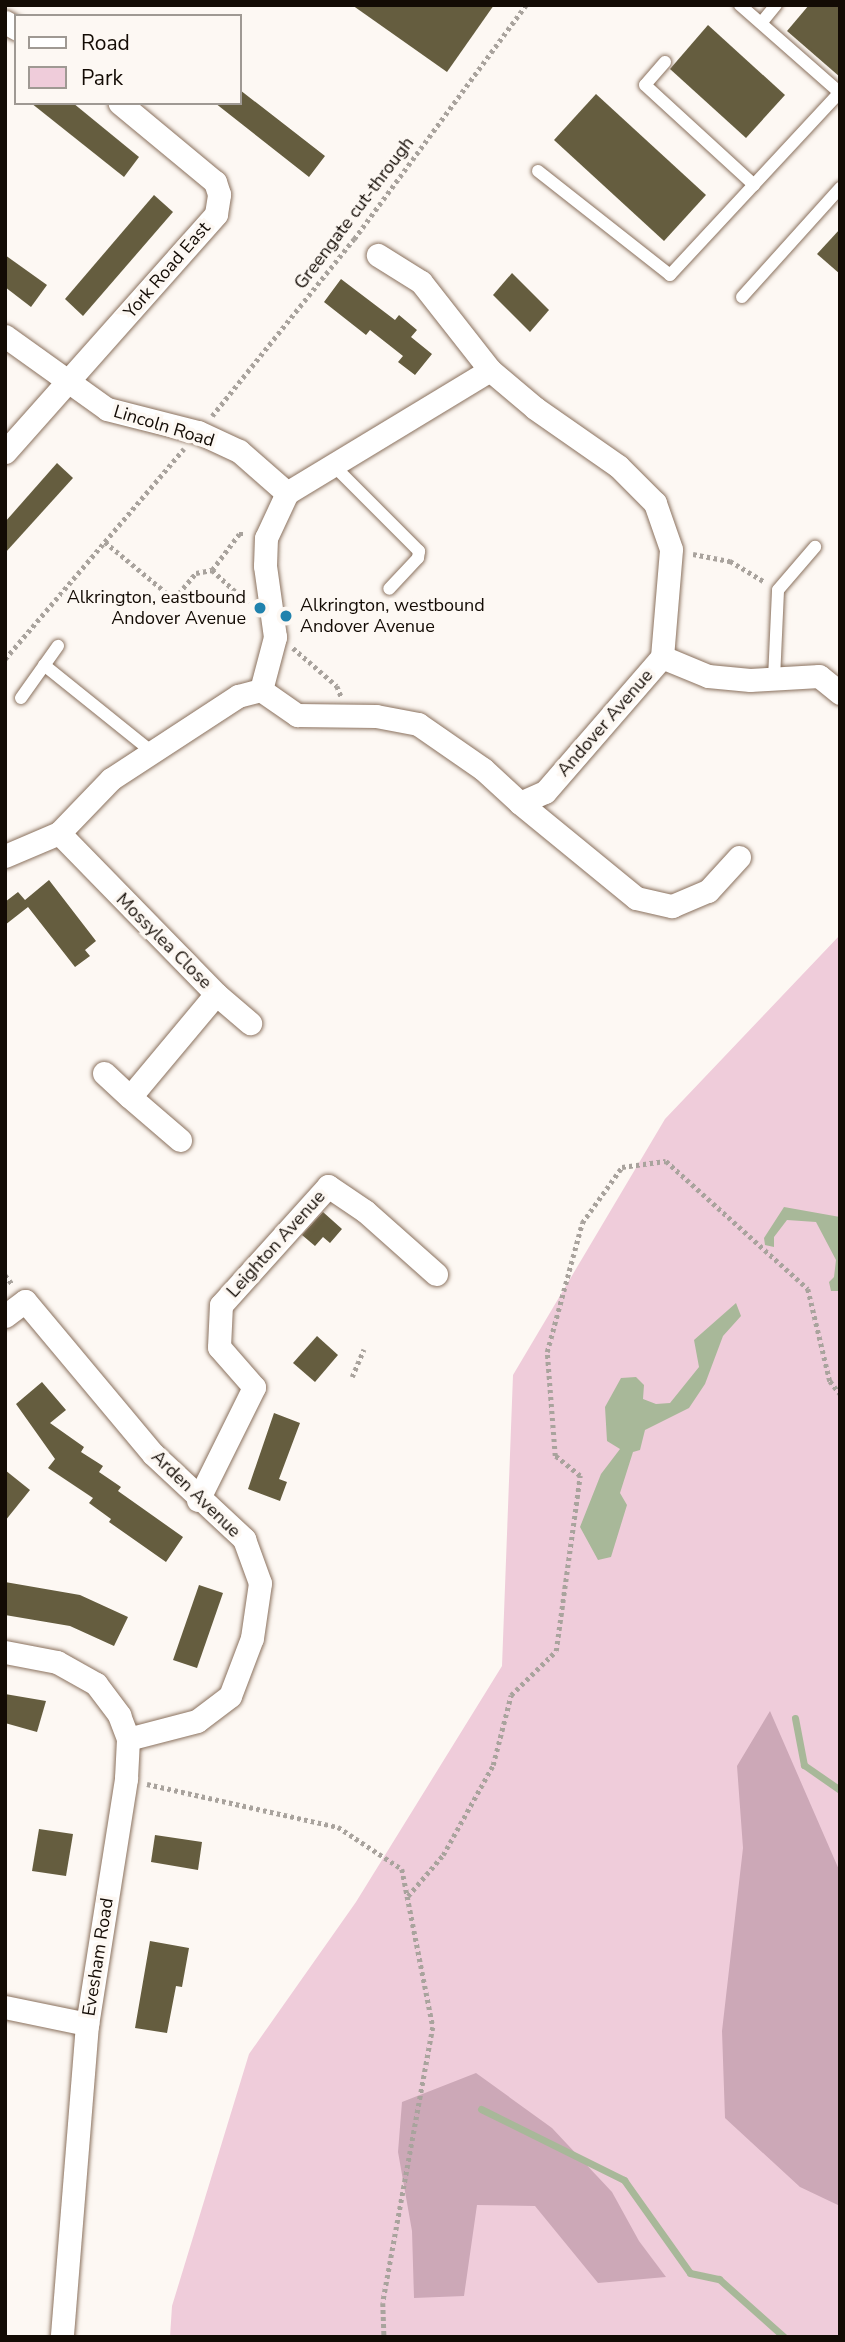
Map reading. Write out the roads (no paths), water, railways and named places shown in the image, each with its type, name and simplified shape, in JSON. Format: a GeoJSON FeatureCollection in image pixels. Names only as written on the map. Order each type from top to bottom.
{"type":"FeatureCollection","features":[{"type":"Feature","properties":{"kind":"street","name":"York Road East"},"geometry":{"type":"LineString","coordinates":[[5,452],[216,214],[219,194],[215,182],[122,105]]}},
{"type":"Feature","properties":{"kind":"street","name":"Andover Avenue"},"geometry":{"type":"LineString","coordinates":[[378,255],[421,282],[490,370],[535,408],[618,466],[655,503],[671,549],[662,657],[545,792],[520,803]]}},
{"type":"Feature","properties":{"kind":"street","name":"Lincoln Road"},"geometry":{"type":"LineString","coordinates":[[5,336],[107,409],[198,432],[239,451],[287,494]]}},
{"type":"Feature","properties":{"kind":"street"},"geometry":{"type":"LineString","coordinates":[[261,690],[275,637],[265,566],[266,538],[287,494],[490,370]]}},
{"type":"Feature","properties":{"kind":"street"},"geometry":{"type":"LineString","coordinates":[[662,657],[708,676],[774,679],[819,676],[840,692]]}},
{"type":"Feature","properties":{"kind":"street"},"geometry":{"type":"LineString","coordinates":[[5,856],[59,833],[111,779],[238,696],[261,690],[297,715],[348,716],[418,724],[483,769],[520,803],[636,898],[672,906],[708,891],[739,857]]}},
{"type":"Feature","properties":{"kind":"street","name":"Mossylea Close"},"geometry":{"type":"LineString","coordinates":[[59,833],[216,994],[130,1097]]}},
{"type":"Feature","properties":{"kind":"street"},"geometry":{"type":"LineString","coordinates":[[216,994],[250,1023]]}},
{"type":"Feature","properties":{"kind":"street"},"geometry":{"type":"LineString","coordinates":[[104,1073],[180,1140]]}},
{"type":"Feature","properties":{"kind":"street","name":"Leighton Avenue"},"geometry":{"type":"LineString","coordinates":[[198,1500],[254,1387],[219,1347],[221,1305],[328,1186],[365,1211],[436,1274]]}},
{"type":"Feature","properties":{"kind":"street","name":"Arden Avenue"},"geometry":{"type":"LineString","coordinates":[[5,1315],[26,1301],[153,1454],[198,1500],[244,1539],[260,1583],[252,1638],[230,1696],[197,1721],[128,1739]]}},
{"type":"Feature","properties":{"kind":"street","name":"Evesham Road"},"geometry":{"type":"LineString","coordinates":[[5,1652],[57,1661],[96,1684],[119,1714],[128,1739],[126,1779],[87,2024],[62,2337]]}},
{"type":"Feature","properties":{"kind":"street"},"geometry":{"type":"LineString","coordinates":[[5,2007],[87,2024]]}},
{"type":"Feature","properties":{"kind":"lane"},"geometry":{"type":"LineString","coordinates":[[538,171],[670,275],[840,92],[740,5]]}},
{"type":"Feature","properties":{"kind":"lane"},"geometry":{"type":"LineString","coordinates":[[762,22],[776,5]]}},
{"type":"Feature","properties":{"kind":"lane"},"geometry":{"type":"LineString","coordinates":[[665,62],[645,85],[754,185]]}},
{"type":"Feature","properties":{"kind":"lane"},"geometry":{"type":"LineString","coordinates":[[741,297],[840,188]]}},
{"type":"Feature","properties":{"kind":"lane"},"geometry":{"type":"LineString","coordinates":[[334,467],[419,551],[418,558],[389,589]]}},
{"type":"Feature","properties":{"kind":"lane"},"geometry":{"type":"LineString","coordinates":[[774,679],[778,590],[815,547]]}},
{"type":"Feature","properties":{"kind":"lane"},"geometry":{"type":"LineString","coordinates":[[21,698],[58,646]]}},
{"type":"Feature","properties":{"kind":"lane"},"geometry":{"type":"LineString","coordinates":[[44,666],[151,751]]}},
{"type":"Feature","properties":{"kind":"waterway"},"geometry":{"type":"LineString","coordinates":[[795,1718],[804,1765],[840,1790]]}},
{"type":"Feature","properties":{"kind":"waterway"},"geometry":{"type":"LineString","coordinates":[[481,2109],[624,2180],[690,2273],[719,2279],[784,2337]]}},
{"type":"Feature","properties":{"kind":"place","name":"Alkrington, eastbound Andover Avenue"},"geometry":{"type":"Point","coordinates":[260,608]}},
{"type":"Feature","properties":{"kind":"place","name":"Alkrington, westbound Andover Avenue"},"geometry":{"type":"Point","coordinates":[286,616]}}]}
